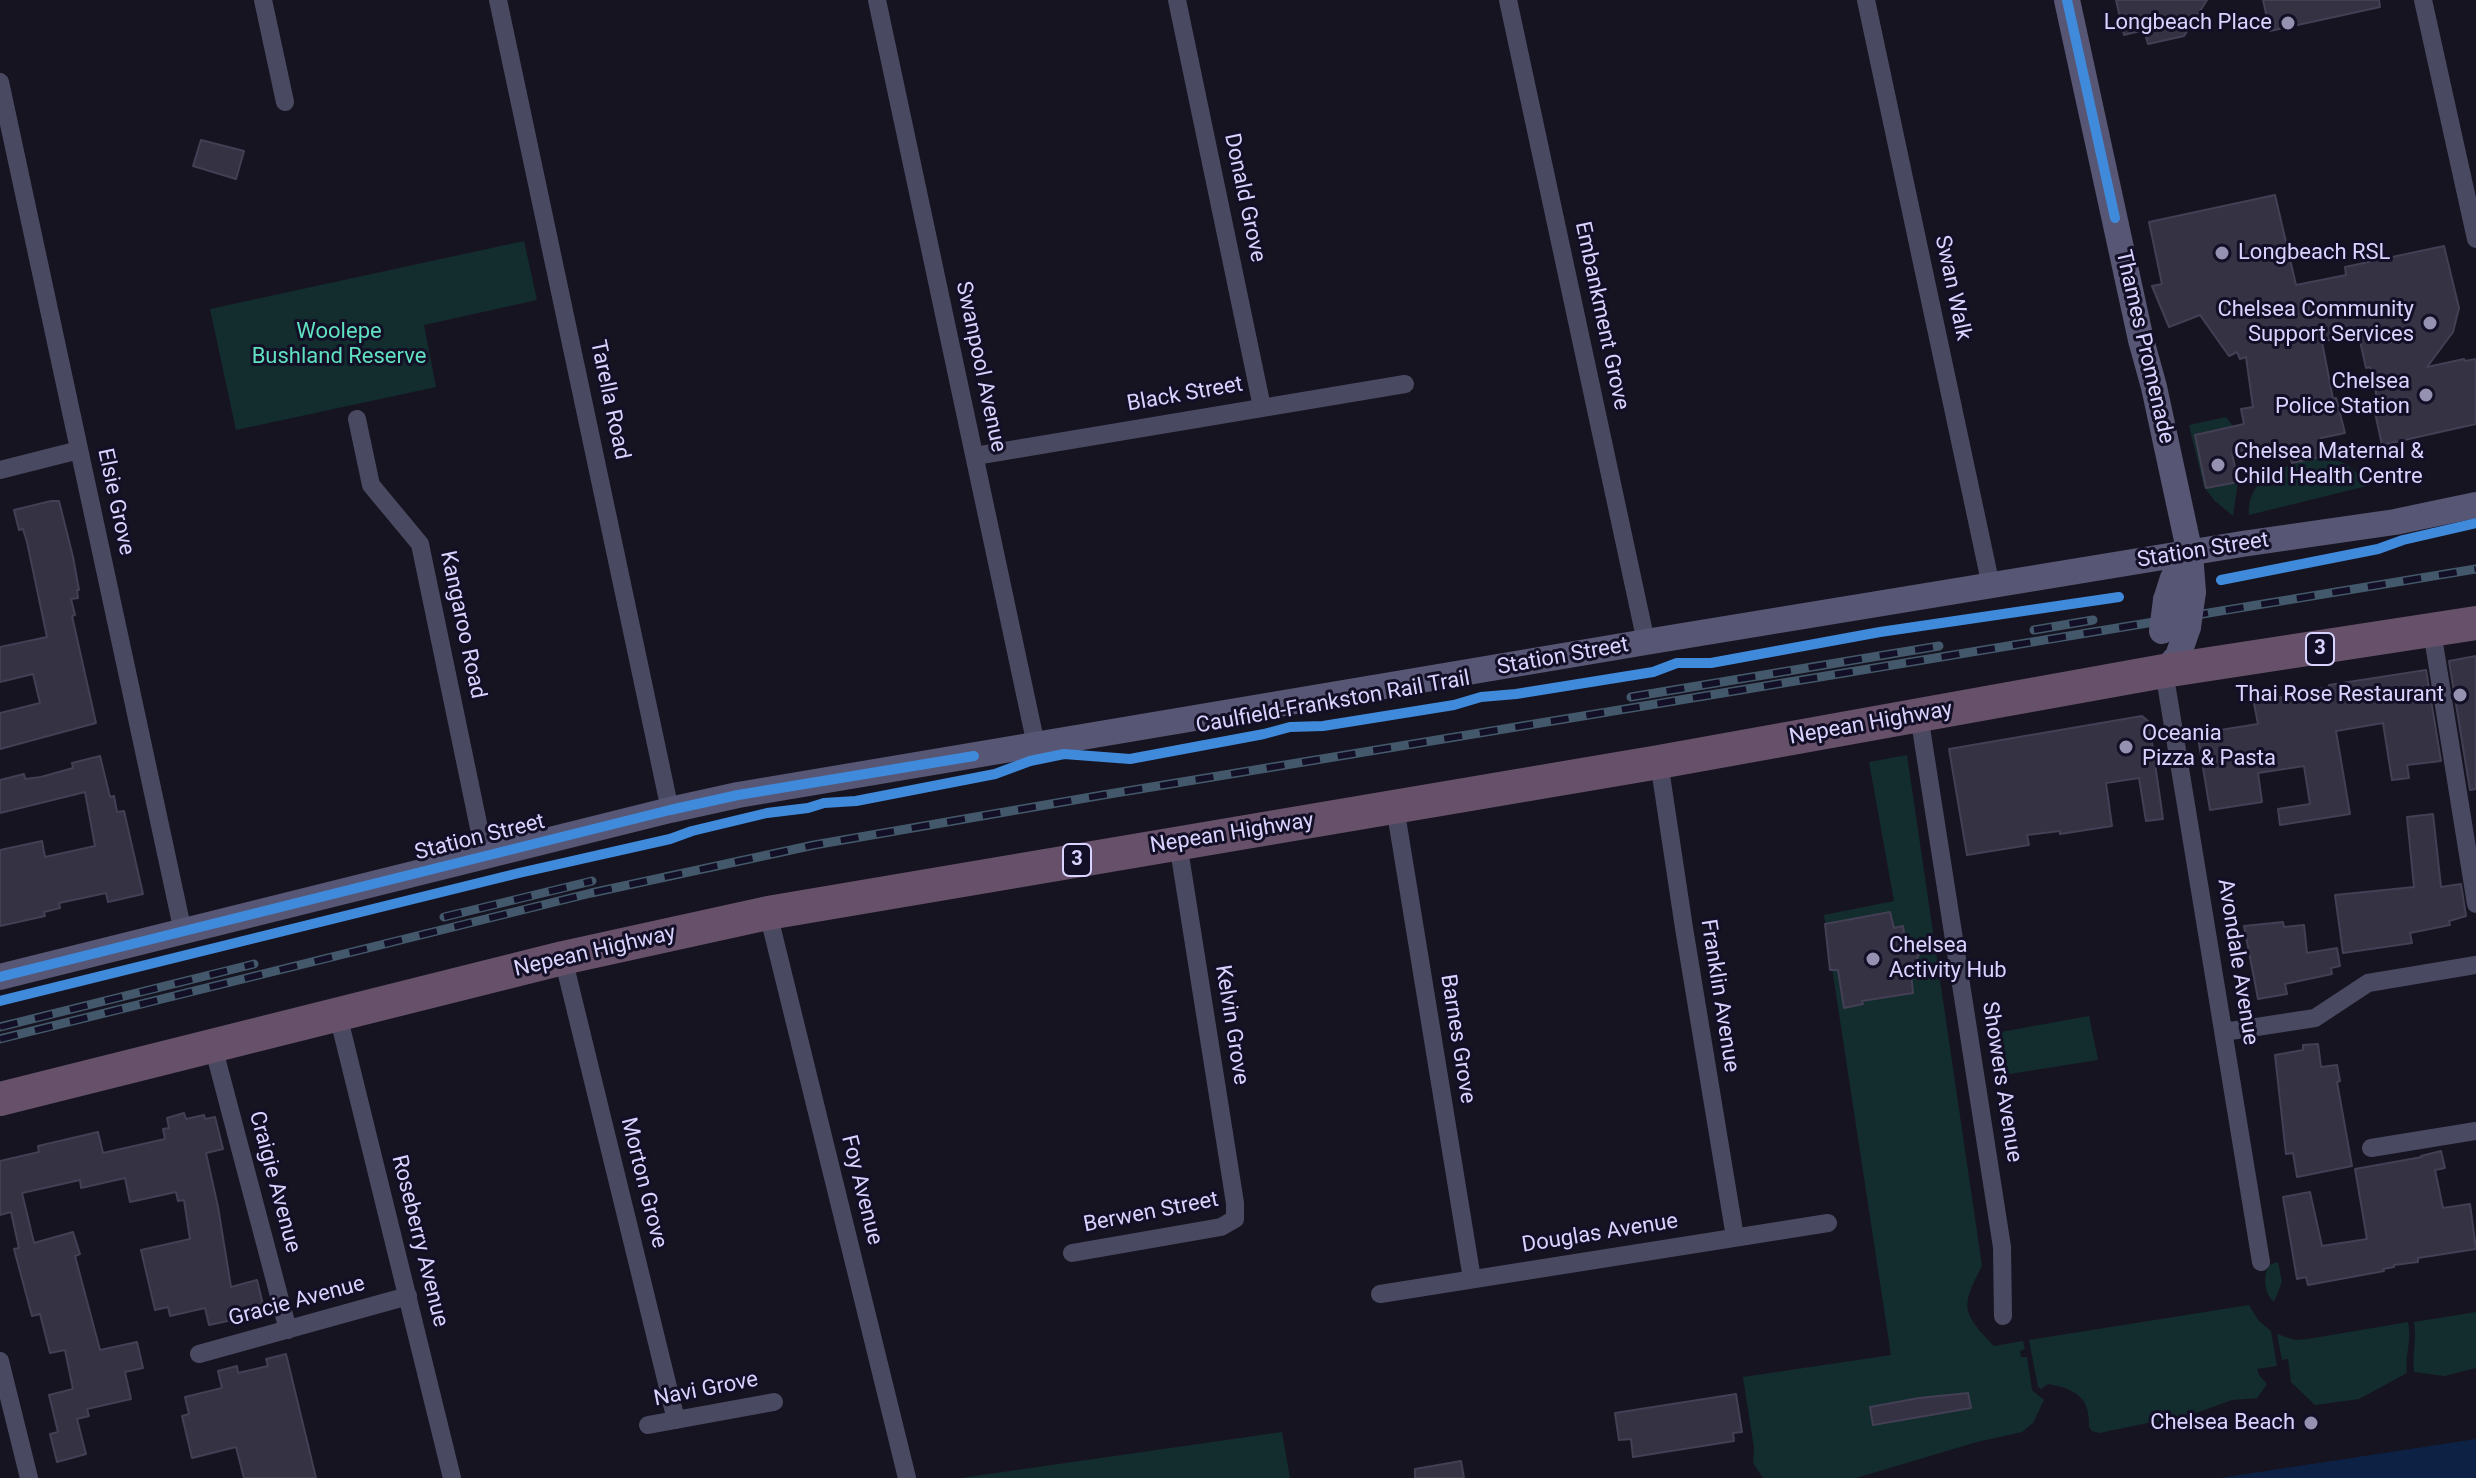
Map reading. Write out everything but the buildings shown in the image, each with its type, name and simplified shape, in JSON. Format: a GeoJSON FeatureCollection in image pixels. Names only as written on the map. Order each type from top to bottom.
{"type":"FeatureCollection","features":[{"type":"Feature","properties":{"kind":"highway","name":"Nepean Highway"},"geometry":{"type":"LineString","coordinates":[[0,1099],[563,958],[768,913],[1659,762],[2164,671],[2476,623]]}},
{"type":"Feature","properties":{"kind":"street"},"geometry":{"type":"LineString","coordinates":[[263,0],[285,102]]}},
{"type":"Feature","properties":{"kind":"street","name":"Tarella Road"},"geometry":{"type":"LineString","coordinates":[[498,0],[670,810]]}},
{"type":"Feature","properties":{"kind":"street","name":"Swanpool Avenue"},"geometry":{"type":"LineString","coordinates":[[877,0],[1036,745]]}},
{"type":"Feature","properties":{"kind":"street","name":"Donald Grove"},"geometry":{"type":"LineString","coordinates":[[1177,0],[1262,407]]}},
{"type":"Feature","properties":{"kind":"street","name":"Embankment Grove"},"geometry":{"type":"LineString","coordinates":[[1508,0],[1646,642]]}},
{"type":"Feature","properties":{"kind":"street","name":"Swan Walk"},"geometry":{"type":"LineString","coordinates":[[1866,0],[1991,586]]}},
{"type":"Feature","properties":{"kind":"street","name":"Thames Promenade"},"geometry":{"type":"LineString","coordinates":[[2067,0],[2190,554],[2193,592],[2175,629]]}},
{"type":"Feature","properties":{"kind":"street"},"geometry":{"type":"LineString","coordinates":[[2423,0],[2476,239]]}},
{"type":"Feature","properties":{"kind":"street","name":"Elsie Grove"},"geometry":{"type":"LineString","coordinates":[[0,82],[183,932]]}},
{"type":"Feature","properties":{"kind":"street","name":"Black Street"},"geometry":{"type":"LineString","coordinates":[[975,456],[1405,384]]}},
{"type":"Feature","properties":{"kind":"street","name":"Kangaroo Road"},"geometry":{"type":"LineString","coordinates":[[357,419],[371,485],[420,544],[485,857]]}},
{"type":"Feature","properties":{"kind":"street"},"geometry":{"type":"LineString","coordinates":[[0,470],[79,450]]}},
{"type":"Feature","properties":{"kind":"street","name":"Station Street"},"geometry":{"type":"LineString","coordinates":[[0,977],[738,795],[1646,642],[2395,522],[2476,505]]}},
{"type":"Feature","properties":{"kind":"street","name":"Thames Promenade"},"geometry":{"type":"LineString","coordinates":[[2164,671],[2178,656],[2175,629],[2166,600],[2173,578],[2190,554]]}},
{"type":"Feature","properties":{"kind":"street"},"geometry":{"type":"LineString","coordinates":[[2432,631],[2476,904]]}},
{"type":"Feature","properties":{"kind":"street","name":"Avondale Avenue"},"geometry":{"type":"LineString","coordinates":[[2164,671],[2261,1262]]}},
{"type":"Feature","properties":{"kind":"street","name":"Showers Avenue"},"geometry":{"type":"LineString","coordinates":[[1919,715],[2002,1247],[2003,1316]]}},
{"type":"Feature","properties":{"kind":"street","name":"Franklin Avenue"},"geometry":{"type":"LineString","coordinates":[[1659,762],[1735,1237]]}},
{"type":"Feature","properties":{"kind":"street","name":"Barnes Grove"},"geometry":{"type":"LineString","coordinates":[[1395,807],[1472,1279]]}},
{"type":"Feature","properties":{"kind":"street","name":"Kelvin Grove"},"geometry":{"type":"LineString","coordinates":[[1178,843],[1236,1215]]}},
{"type":"Feature","properties":{"kind":"street","name":"Foy Avenue"},"geometry":{"type":"LineString","coordinates":[[768,913],[907,1478]]}},
{"type":"Feature","properties":{"kind":"street","name":"Morton Grove"},"geometry":{"type":"LineString","coordinates":[[563,958],[676,1420]]}},
{"type":"Feature","properties":{"kind":"street"},"geometry":{"type":"LineString","coordinates":[[2224,1032],[2315,1018],[2368,983],[2476,965]]}},
{"type":"Feature","properties":{"kind":"street","name":"Roseberry Avenue"},"geometry":{"type":"LineString","coordinates":[[338,1015],[452,1478]]}},
{"type":"Feature","properties":{"kind":"street","name":"Craigie Avenue"},"geometry":{"type":"LineString","coordinates":[[213,1046],[288,1330]]}},
{"type":"Feature","properties":{"kind":"street"},"geometry":{"type":"LineString","coordinates":[[2371,1148],[2476,1131]]}},
{"type":"Feature","properties":{"kind":"street","name":"Berwen Street"},"geometry":{"type":"LineString","coordinates":[[1072,1253],[1221,1227],[1233,1222],[1236,1215]]}},
{"type":"Feature","properties":{"kind":"street","name":"Douglas Avenue"},"geometry":{"type":"LineString","coordinates":[[1380,1294],[1828,1223]]}},
{"type":"Feature","properties":{"kind":"street","name":"Gracie Avenue"},"geometry":{"type":"LineString","coordinates":[[199,1354],[408,1296]]}},
{"type":"Feature","properties":{"kind":"street"},"geometry":{"type":"LineString","coordinates":[[0,1361],[29,1478]]}},
{"type":"Feature","properties":{"kind":"street","name":"Navi Grove"},"geometry":{"type":"LineString","coordinates":[[648,1425],[774,1402]]}},
{"type":"Feature","properties":{"kind":"green space","name":"Woolepe Bushland Reserve"},"geometry":{"type":"Polygon","coordinates":[[[524,241],[537,300],[424,325],[436,387],[236,430],[210,309],[524,241]]]}},
{"type":"Feature","properties":{"kind":"green space"},"geometry":{"type":"Polygon","coordinates":[[[2226,417],[2233,426],[2238,446],[2231,448],[2226,428],[2195,435],[2206,488],[2238,482],[2233,516],[2204,487],[2189,425],[2226,417]]]}},
{"type":"Feature","properties":{"kind":"green space"},"geometry":{"type":"Polygon","coordinates":[[[2325,456],[2346,464],[2371,485],[2249,515],[2250,501],[2263,480],[2286,467],[2325,456]]]}},
{"type":"Feature","properties":{"kind":"green space"},"geometry":{"type":"Polygon","coordinates":[[[1907,755],[1982,1266],[1970,1291],[1968,1309],[1970,1317],[1994,1346],[2023,1341],[2025,1349],[2020,1351],[2021,1357],[2027,1357],[2032,1390],[2044,1400],[2033,1423],[2022,1432],[1856,1478],[1763,1478],[1753,1463],[1754,1448],[1743,1377],[1891,1355],[1824,915],[1894,901],[1869,762],[1907,755]]]}},
{"type":"Feature","properties":{"kind":"green space"},"geometry":{"type":"Polygon","coordinates":[[[2089,1016],[2098,1060],[2003,1075],[1995,1033],[2089,1016]]]}},
{"type":"Feature","properties":{"kind":"green space"},"geometry":{"type":"Polygon","coordinates":[[[2278,1262],[2282,1282],[2274,1302],[2266,1289],[2265,1279],[2269,1265],[2278,1262]]]}},
{"type":"Feature","properties":{"kind":"green space"},"geometry":{"type":"Polygon","coordinates":[[[2249,1305],[2258,1320],[2271,1331],[2277,1366],[2257,1369],[2267,1384],[2257,1398],[2232,1400],[2196,1413],[2099,1433],[2089,1427],[2087,1408],[2074,1392],[2048,1384],[2041,1389],[2038,1387],[2029,1340],[2249,1305]]]}},
{"type":"Feature","properties":{"kind":"green space"},"geometry":{"type":"Polygon","coordinates":[[[2476,1312],[2476,1368],[2444,1376],[2414,1372],[2414,1322],[2476,1312]]]}},
{"type":"Feature","properties":{"kind":"green space"},"geometry":{"type":"Polygon","coordinates":[[[2408,1322],[2407,1373],[2359,1399],[2315,1405],[2291,1382],[2288,1359],[2282,1360],[2277,1334],[2295,1340],[2308,1339],[2408,1322]]]}},
{"type":"Feature","properties":{"kind":"green space"},"geometry":{"type":"Polygon","coordinates":[[[1282,1432],[1290,1478],[961,1478],[1282,1432]]]}},
{"type":"Feature","properties":{"kind":"water"},"geometry":{"type":"Polygon","coordinates":[[[2476,1439],[2476,1478],[2220,1478],[2476,1439]]]}},
{"type":"Feature","properties":{"kind":"railway"},"geometry":{"type":"LineString","coordinates":[[0,1039],[591,893],[814,845],[2476,569]]}},
{"type":"Feature","properties":{"kind":"railway"},"geometry":{"type":"LineString","coordinates":[[2034,630],[2093,620]]}},
{"type":"Feature","properties":{"kind":"railway"},"geometry":{"type":"LineString","coordinates":[[1631,697],[1939,646]]}},
{"type":"Feature","properties":{"kind":"railway"},"geometry":{"type":"LineString","coordinates":[[444,917],[592,881]]}},
{"type":"Feature","properties":{"kind":"railway"},"geometry":{"type":"LineString","coordinates":[[0,1027],[254,964]]}},
{"type":"Feature","properties":{"kind":"cycle path"},"geometry":{"type":"LineString","coordinates":[[2067,0],[2115,218]]}},
{"type":"Feature","properties":{"kind":"cycle path"},"geometry":{"type":"LineString","coordinates":[[2221,580],[2378,549],[2476,523]]}},
{"type":"Feature","properties":{"kind":"cycle path","name":"Caulfield-Frankston Rail Trail"},"geometry":{"type":"LineString","coordinates":[[0,1001],[767,813],[856,801],[995,774],[1030,761],[1064,754],[1130,759],[1290,727],[1323,726],[1454,705],[1481,697],[1653,672],[1677,663],[1711,663],[1880,632],[2119,597]]}},
{"type":"Feature","properties":{"kind":"cycle path"},"geometry":{"type":"LineString","coordinates":[[0,977],[670,810],[738,795],[974,756]]}},
{"type":"Feature","properties":{"kind":"place","name":"Longbeach Place"},"geometry":{"type":"Point","coordinates":[2288,23]}},
{"type":"Feature","properties":{"kind":"place","name":"Longbeach RSL"},"geometry":{"type":"Point","coordinates":[2222,253]}},
{"type":"Feature","properties":{"kind":"place","name":"Chelsea Community Support Services"},"geometry":{"type":"Point","coordinates":[2430,323]}},
{"type":"Feature","properties":{"kind":"place","name":"Chelsea Police Station"},"geometry":{"type":"Point","coordinates":[2426,395]}},
{"type":"Feature","properties":{"kind":"place","name":"Chelsea Maternal & Child Health Centre"},"geometry":{"type":"Point","coordinates":[2218,465]}},
{"type":"Feature","properties":{"kind":"place","name":"Thai Rose Restaurant"},"geometry":{"type":"Point","coordinates":[2460,695]}},
{"type":"Feature","properties":{"kind":"place","name":"Oceania Pizza & Pasta"},"geometry":{"type":"Point","coordinates":[2126,747]}},
{"type":"Feature","properties":{"kind":"place","name":"Chelsea Activity Hub"},"geometry":{"type":"Point","coordinates":[1873,959]}},
{"type":"Feature","properties":{"kind":"place","name":"Chelsea Beach"},"geometry":{"type":"Point","coordinates":[2311,1423]}}]}
